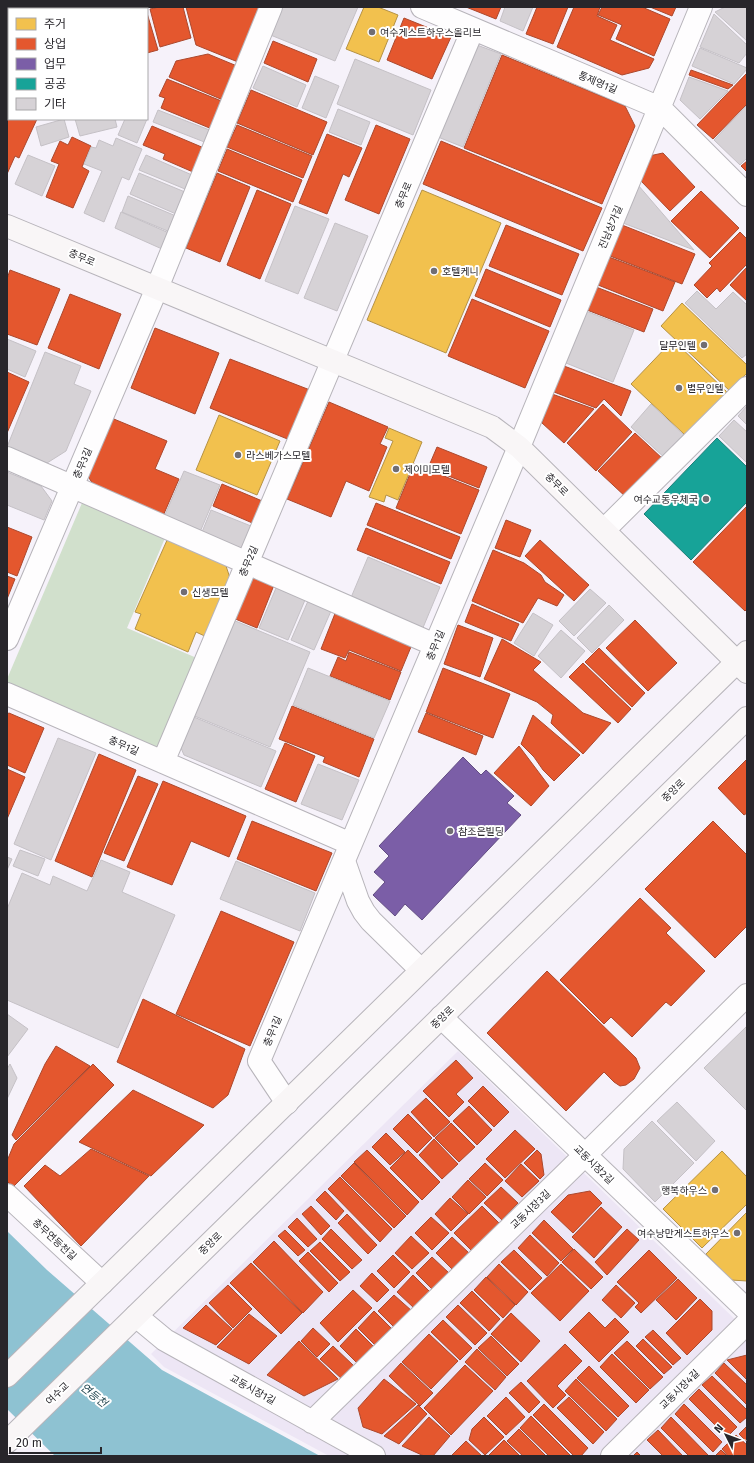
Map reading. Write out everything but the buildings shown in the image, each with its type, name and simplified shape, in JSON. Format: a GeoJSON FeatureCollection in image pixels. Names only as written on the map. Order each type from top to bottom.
{"type":"FeatureCollection","features":[{"type":"Feature","properties":{"kind":"street"},"geometry":{"type":"LineString","coordinates":[[157,288],[271,7]]}},
{"type":"Feature","properties":{"kind":"street","name":"통제영1길"},"geometry":{"type":"LineString","coordinates":[[422,7],[660,108],[747,195]]}},
{"type":"Feature","properties":{"kind":"street","name":"진남상가길"},"geometry":{"type":"LineString","coordinates":[[519,447],[701,7]]}},
{"type":"Feature","properties":{"kind":"street","name":"충무로"},"geometry":{"type":"LineString","coordinates":[[333,361],[473,29]]}},
{"type":"Feature","properties":{"kind":"street","name":"충무로"},"geometry":{"type":"LineString","coordinates":[[7,226],[492,427],[519,447],[604,530],[744,662]]}},
{"type":"Feature","properties":{"kind":"street","name":"충무3길"},"geometry":{"type":"LineString","coordinates":[[7,639],[157,288]]}},
{"type":"Feature","properties":{"kind":"street","name":"충무2길"},"geometry":{"type":"LineString","coordinates":[[163,762],[333,361]]}},
{"type":"Feature","properties":{"kind":"street"},"geometry":{"type":"LineString","coordinates":[[604,530],[747,388]]}},
{"type":"Feature","properties":{"kind":"street","name":"충무1길"},"geometry":{"type":"LineString","coordinates":[[286,1103],[259,1061],[519,447]]}},
{"type":"Feature","properties":{"kind":"street"},"geometry":{"type":"LineString","coordinates":[[7,458],[435,644]]}},
{"type":"Feature","properties":{"kind":"street"},"geometry":{"type":"LineString","coordinates":[[7,1376],[421,970],[744,662]]}},
{"type":"Feature","properties":{"kind":"street","name":"충무1길"},"geometry":{"type":"LineString","coordinates":[[7,694],[163,762],[348,852]]}},
{"type":"Feature","properties":{"kind":"street","name":"중앙로"},"geometry":{"type":"LineString","coordinates":[[136,1316],[747,718]]}},
{"type":"Feature","properties":{"kind":"street"},"geometry":{"type":"LineString","coordinates":[[348,852],[358,901],[364,912],[371,922],[421,970]]}},
{"type":"Feature","properties":{"kind":"street","name":"교동시장3길"},"geometry":{"type":"LineString","coordinates":[[312,1422],[585,1156],[747,995]]}},
{"type":"Feature","properties":{"kind":"street","name":"교동시장2길"},"geometry":{"type":"LineString","coordinates":[[441,1017],[747,1310]]}},
{"type":"Feature","properties":{"kind":"street","name":"충무연등천길"},"geometry":{"type":"LineString","coordinates":[[7,1195],[102,1283]]}},
{"type":"Feature","properties":{"kind":"street","name":"교동시장1길"},"geometry":{"type":"LineString","coordinates":[[136,1316],[165,1340],[374,1456]]}},
{"type":"Feature","properties":{"kind":"street","name":"여수교"},"geometry":{"type":"LineString","coordinates":[[10,1439],[136,1316]]}},
{"type":"Feature","properties":{"kind":"street","name":"교동시장4길"},"geometry":{"type":"LineString","coordinates":[[612,1456],[747,1323]]}},
{"type":"Feature","properties":{"kind":"shaded area"},"geometry":{"type":"Polygon","coordinates":[[[458,1051],[747,1331],[747,1456],[329,1456],[164,1367],[151,1354],[458,1051]]]}},
{"type":"Feature","properties":{"kind":"green space"},"geometry":{"type":"Polygon","coordinates":[[[82,503],[165,538],[127,628],[199,659],[160,749],[7,684],[7,679],[82,503]]]}},
{"type":"Feature","properties":{"kind":"water","name":"연등천"},"geometry":{"type":"Polygon","coordinates":[[[7,1231],[47,1270],[162,1370],[320,1456],[55,1456],[7,1409],[7,1231]]]}},
{"type":"Feature","properties":{"kind":"place","name":"여수게스트하우스올리브"},"geometry":{"type":"Point","coordinates":[372,32]}},
{"type":"Feature","properties":{"kind":"place","name":"호텔케니"},"geometry":{"type":"Point","coordinates":[434,271]}},
{"type":"Feature","properties":{"kind":"place","name":"달무인텔"},"geometry":{"type":"Point","coordinates":[704,345]}},
{"type":"Feature","properties":{"kind":"place","name":"별무인텔"},"geometry":{"type":"Point","coordinates":[679,388]}},
{"type":"Feature","properties":{"kind":"place","name":"라스베가스모텔"},"geometry":{"type":"Point","coordinates":[238,455]}},
{"type":"Feature","properties":{"kind":"place","name":"제이미모텔"},"geometry":{"type":"Point","coordinates":[396,469]}},
{"type":"Feature","properties":{"kind":"place","name":"여수교동우체국"},"geometry":{"type":"Point","coordinates":[706,499]}},
{"type":"Feature","properties":{"kind":"place","name":"신생모텔"},"geometry":{"type":"Point","coordinates":[184,592]}},
{"type":"Feature","properties":{"kind":"place","name":"참조은빌딩"},"geometry":{"type":"Point","coordinates":[450,831]}},
{"type":"Feature","properties":{"kind":"place","name":"행복하우스"},"geometry":{"type":"Point","coordinates":[715,1190]}},
{"type":"Feature","properties":{"kind":"place","name":"여수낭만게스트하우스"},"geometry":{"type":"Point","coordinates":[737,1233]}}]}
